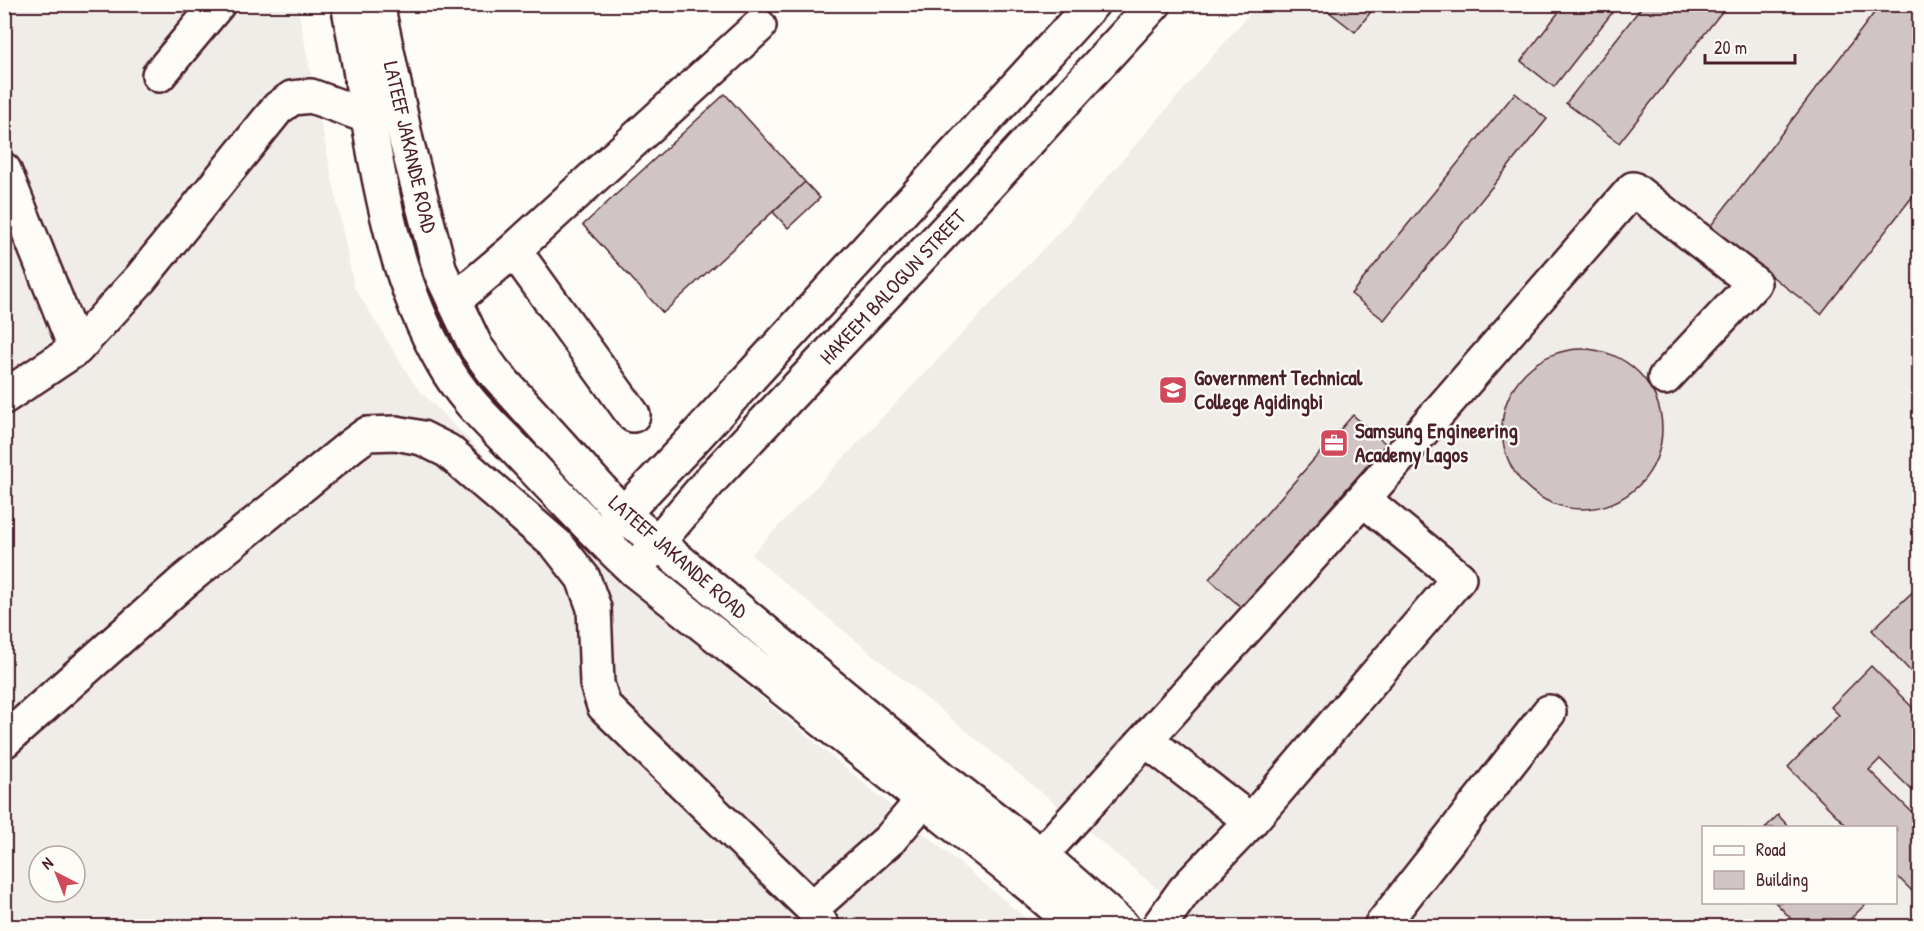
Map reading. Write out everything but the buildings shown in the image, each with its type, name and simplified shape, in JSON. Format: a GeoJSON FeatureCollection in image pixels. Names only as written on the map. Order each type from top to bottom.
{"type":"FeatureCollection","features":[{"type":"Feature","properties":{"kind":"street"},"geometry":{"type":"LineString","coordinates":[[159,75],[218,4]]}},
{"type":"Feature","properties":{"kind":"street","name":"LATEEF JAKANDE ROAD"},"geometry":{"type":"LineString","coordinates":[[348,4],[384,204],[406,284],[443,363],[465,396],[600,538],[634,570],[1021,878],[1077,927]]}},
{"type":"Feature","properties":{"kind":"street","name":"LATEEF JAKANDE ROAD"},"geometry":{"type":"LineString","coordinates":[[377,4],[406,141],[440,271],[476,348],[494,372],[623,514],[934,772],[1041,855],[1122,927]]}},
{"type":"Feature","properties":{"kind":"street","name":"HAKEEM BALOGUN STREET"},"geometry":{"type":"LineString","coordinates":[[600,538],[1092,4]]}},
{"type":"Feature","properties":{"kind":"street","name":"HAKEEM BALOGUN STREET"},"geometry":{"type":"LineString","coordinates":[[634,570],[714,476],[979,195],[1154,4]]}},
{"type":"Feature","properties":{"kind":"street"},"geometry":{"type":"LineString","coordinates":[[454,301],[514,250],[759,26]]}},
{"type":"Feature","properties":{"kind":"street"},"geometry":{"type":"LineString","coordinates":[[4,397],[76,349],[140,279],[278,108],[292,98],[311,96],[369,117]]}},
{"type":"Feature","properties":{"kind":"street"},"geometry":{"type":"LineString","coordinates":[[946,163],[979,195]]}},
{"type":"Feature","properties":{"kind":"street"},"geometry":{"type":"LineString","coordinates":[[4,170],[76,349]]}},
{"type":"Feature","properties":{"kind":"street"},"geometry":{"type":"LineString","coordinates":[[1041,855],[1364,499],[1633,189],[1754,283],[1665,378]]}},
{"type":"Feature","properties":{"kind":"street"},"geometry":{"type":"LineString","coordinates":[[514,250],[633,415]]}},
{"type":"Feature","properties":{"kind":"street"},"geometry":{"type":"LineString","coordinates":[[4,741],[183,582],[352,445],[367,434],[396,433],[422,438],[448,451],[558,546],[583,578],[594,609],[597,684],[604,706],[817,917],[923,800]]}},
{"type":"Feature","properties":{"kind":"street"},"geometry":{"type":"LineString","coordinates":[[1159,927],[1184,891],[1251,821],[1459,578],[1364,499]]}},
{"type":"Feature","properties":{"kind":"street"},"geometry":{"type":"LineString","coordinates":[[1381,927],[1549,712]]}},
{"type":"Feature","properties":{"kind":"street"},"geometry":{"type":"LineString","coordinates":[[1146,740],[1251,821]]}},
{"type":"Feature","properties":{"kind":"shaded area"},"geometry":{"type":"Polygon","coordinates":[[[5,4],[297,5],[354,287],[416,387],[553,524],[1035,926],[5,926],[5,4]]]}},
{"type":"Feature","properties":{"kind":"shaded area"},"geometry":{"type":"Polygon","coordinates":[[[1257,5],[1919,5],[1919,926],[1202,926],[751,555],[1066,225],[1257,5]]]}},
{"type":"Feature","properties":{"kind":"place","name":"Government Technical College Agidingbi"},"geometry":{"type":"Point","coordinates":[1173,390]}},
{"type":"Feature","properties":{"kind":"place","name":"Samsung Engineering Academy Lagos"},"geometry":{"type":"Point","coordinates":[1334,443]}}]}
